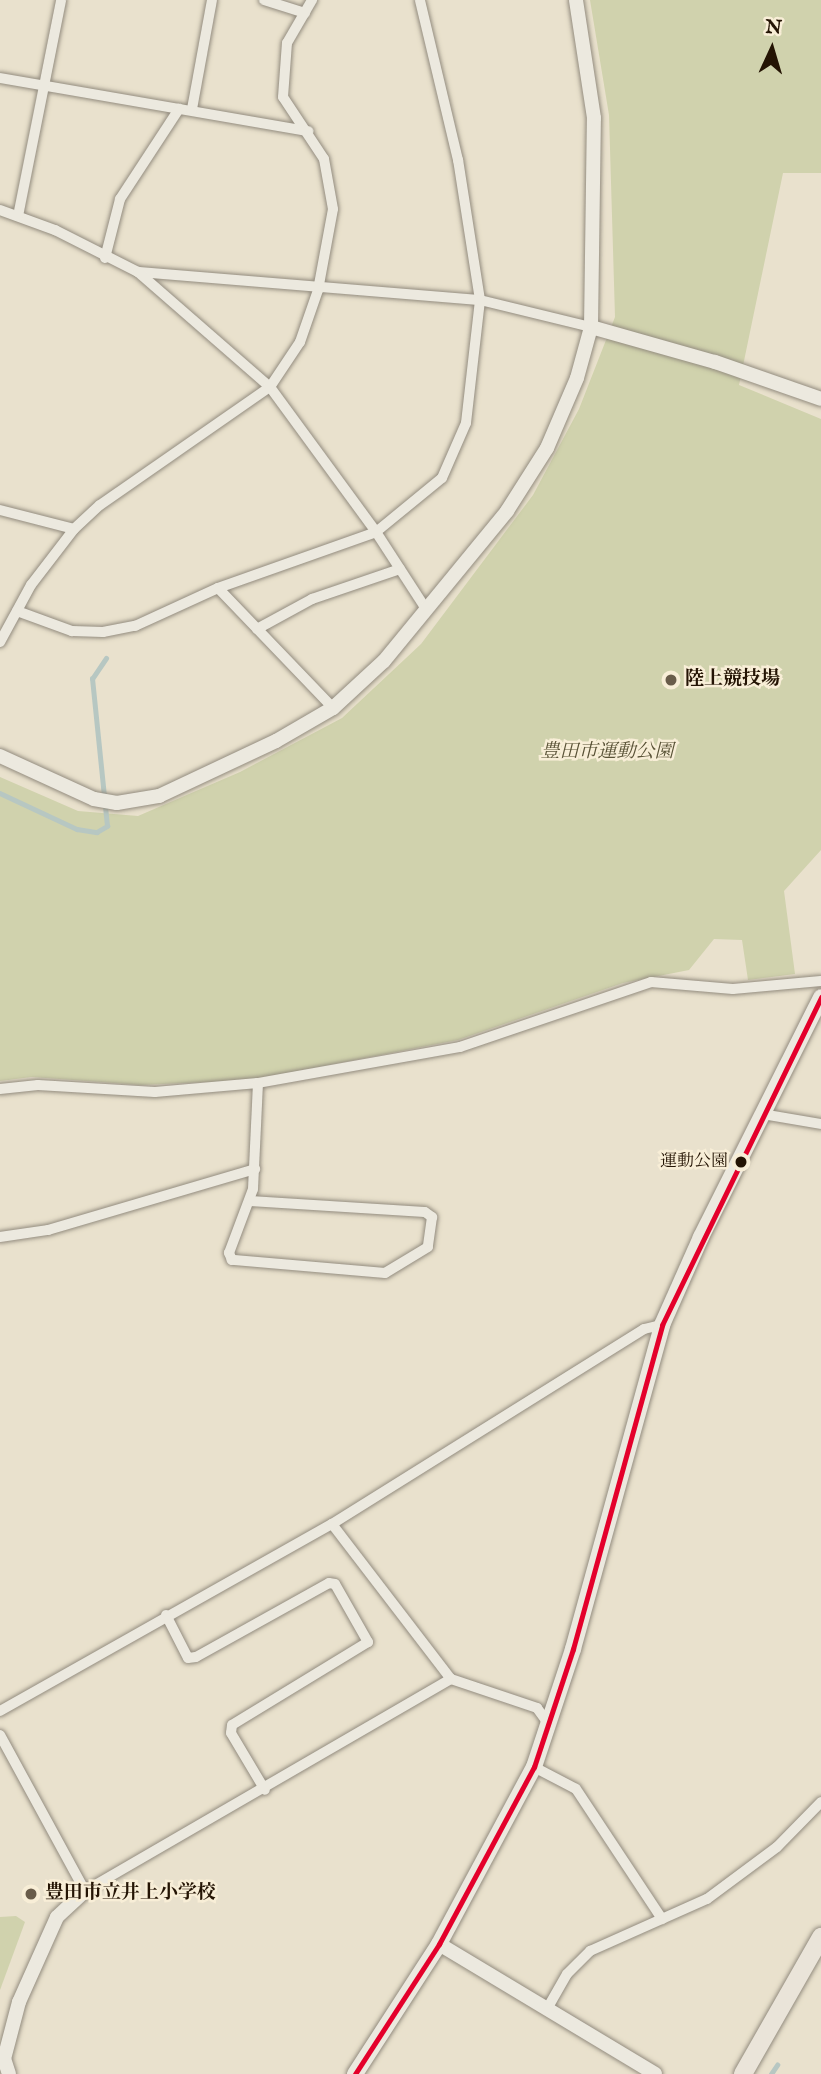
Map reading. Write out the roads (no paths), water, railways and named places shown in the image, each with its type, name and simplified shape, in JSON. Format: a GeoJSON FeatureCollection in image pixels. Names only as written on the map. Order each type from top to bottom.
{"type":"FeatureCollection","features":[{"type":"Feature","properties":{"kind":"main road"},"geometry":{"type":"LineString","coordinates":[[355,2074],[439,1944],[534,1767],[551,1726],[662,1325],[821,997]]}},
{"type":"Feature","properties":{"kind":"main road"},"geometry":{"type":"LineString","coordinates":[[743,2074],[821,1937]]}},
{"type":"Feature","properties":{"kind":"street"},"geometry":{"type":"LineString","coordinates":[[18,216],[61,0]]}},
{"type":"Feature","properties":{"kind":"street"},"geometry":{"type":"LineString","coordinates":[[192,109],[212,0]]}},
{"type":"Feature","properties":{"kind":"street"},"geometry":{"type":"LineString","coordinates":[[264,0],[305,13]]}},
{"type":"Feature","properties":{"kind":"street"},"geometry":{"type":"LineString","coordinates":[[0,642],[17,611],[74,529],[100,505],[270,387],[300,342],[318,290],[332,228],[333,191],[324,159],[308,131],[286,107],[282,90],[287,43],[313,0]]}},
{"type":"Feature","properties":{"kind":"street"},"geometry":{"type":"LineString","coordinates":[[17,611],[72,631],[119,631],[148,622],[218,588],[376,532],[429,492],[460,444],[480,300],[458,160],[420,0]]}},
{"type":"Feature","properties":{"kind":"street"},"geometry":{"type":"LineString","coordinates":[[0,756],[94,799],[139,802],[276,741],[333,708],[384,661],[507,511],[547,448],[577,378],[591,327],[594,118],[576,0]]}},
{"type":"Feature","properties":{"kind":"street"},"geometry":{"type":"LineString","coordinates":[[0,78],[308,131]]}},
{"type":"Feature","properties":{"kind":"street"},"geometry":{"type":"LineString","coordinates":[[104,258],[120,199],[179,109]]}},
{"type":"Feature","properties":{"kind":"street"},"geometry":{"type":"LineString","coordinates":[[0,210],[55,230],[104,258],[138,272],[318,290],[480,300],[591,327],[715,362],[821,399]]}},
{"type":"Feature","properties":{"kind":"street"},"geometry":{"type":"LineString","coordinates":[[138,272],[270,387],[376,532],[426,609]]}},
{"type":"Feature","properties":{"kind":"street"},"geometry":{"type":"LineString","coordinates":[[0,510],[74,529]]}},
{"type":"Feature","properties":{"kind":"street"},"geometry":{"type":"LineString","coordinates":[[257,629],[313,599],[400,569]]}},
{"type":"Feature","properties":{"kind":"street"},"geometry":{"type":"LineString","coordinates":[[218,588],[333,708]]}},
{"type":"Feature","properties":{"kind":"street"},"geometry":{"type":"LineString","coordinates":[[0,1089],[38,1085],[155,1092],[258,1083],[460,1047],[651,982],[733,989],[821,981]]}},
{"type":"Feature","properties":{"kind":"street"},"geometry":{"type":"LineString","coordinates":[[250,1201],[425,1212],[432,1217],[428,1247],[385,1273],[232,1260],[229,1253],[250,1201],[255,1169],[258,1083]]}},
{"type":"Feature","properties":{"kind":"street"},"geometry":{"type":"LineString","coordinates":[[762,1114],[821,1125]]}},
{"type":"Feature","properties":{"kind":"street"},"geometry":{"type":"LineString","coordinates":[[0,1237],[48,1230],[255,1169]]}},
{"type":"Feature","properties":{"kind":"street"},"geometry":{"type":"LineString","coordinates":[[0,1711],[166,1615],[332,1524],[645,1329],[662,1325]]}},
{"type":"Feature","properties":{"kind":"street"},"geometry":{"type":"LineString","coordinates":[[332,1524],[451,1679],[537,1708],[551,1726]]}},
{"type":"Feature","properties":{"kind":"street"},"geometry":{"type":"LineString","coordinates":[[166,1615],[188,1658],[196,1657],[329,1583],[335,1584],[362,1631],[366,1647],[232,1725],[231,1733],[265,1790]]}},
{"type":"Feature","properties":{"kind":"street"},"geometry":{"type":"LineString","coordinates":[[9,2074],[4,2059],[19,2002],[57,1917],[85,1891],[265,1790],[451,1679]]}},
{"type":"Feature","properties":{"kind":"street"},"geometry":{"type":"LineString","coordinates":[[0,1735],[85,1891]]}},
{"type":"Feature","properties":{"kind":"street"},"geometry":{"type":"LineString","coordinates":[[534,1767],[576,1789],[662,1919]]}},
{"type":"Feature","properties":{"kind":"street"},"geometry":{"type":"LineString","coordinates":[[547,2009],[567,1974],[590,1951],[662,1919],[738,1880],[821,1802]]}},
{"type":"Feature","properties":{"kind":"street"},"geometry":{"type":"LineString","coordinates":[[439,1944],[655,2074]]}},
{"type":"Feature","properties":{"kind":"waterway"},"geometry":{"type":"LineString","coordinates":[[0,793],[77,829],[97,832],[107,826],[92,679],[106,658]]}},
{"type":"Feature","properties":{"kind":"waterway"},"geometry":{"type":"LineString","coordinates":[[771,2074],[777,2065]]}},
{"type":"Feature","properties":{"kind":"place","name":"陸上競技場"},"geometry":{"type":"Point","coordinates":[671,680]}},
{"type":"Feature","properties":{"kind":"place","name":"運動公園"},"geometry":{"type":"Point","coordinates":[741,1162]}},
{"type":"Feature","properties":{"kind":"place","name":"豊田市立井上小学校"},"geometry":{"type":"Point","coordinates":[31,1894]}},
{"type":"Feature","properties":{"kind":"park label","name":"豊田市運動公園"},"geometry":{"type":"Point","coordinates":[607,753]}}]}
